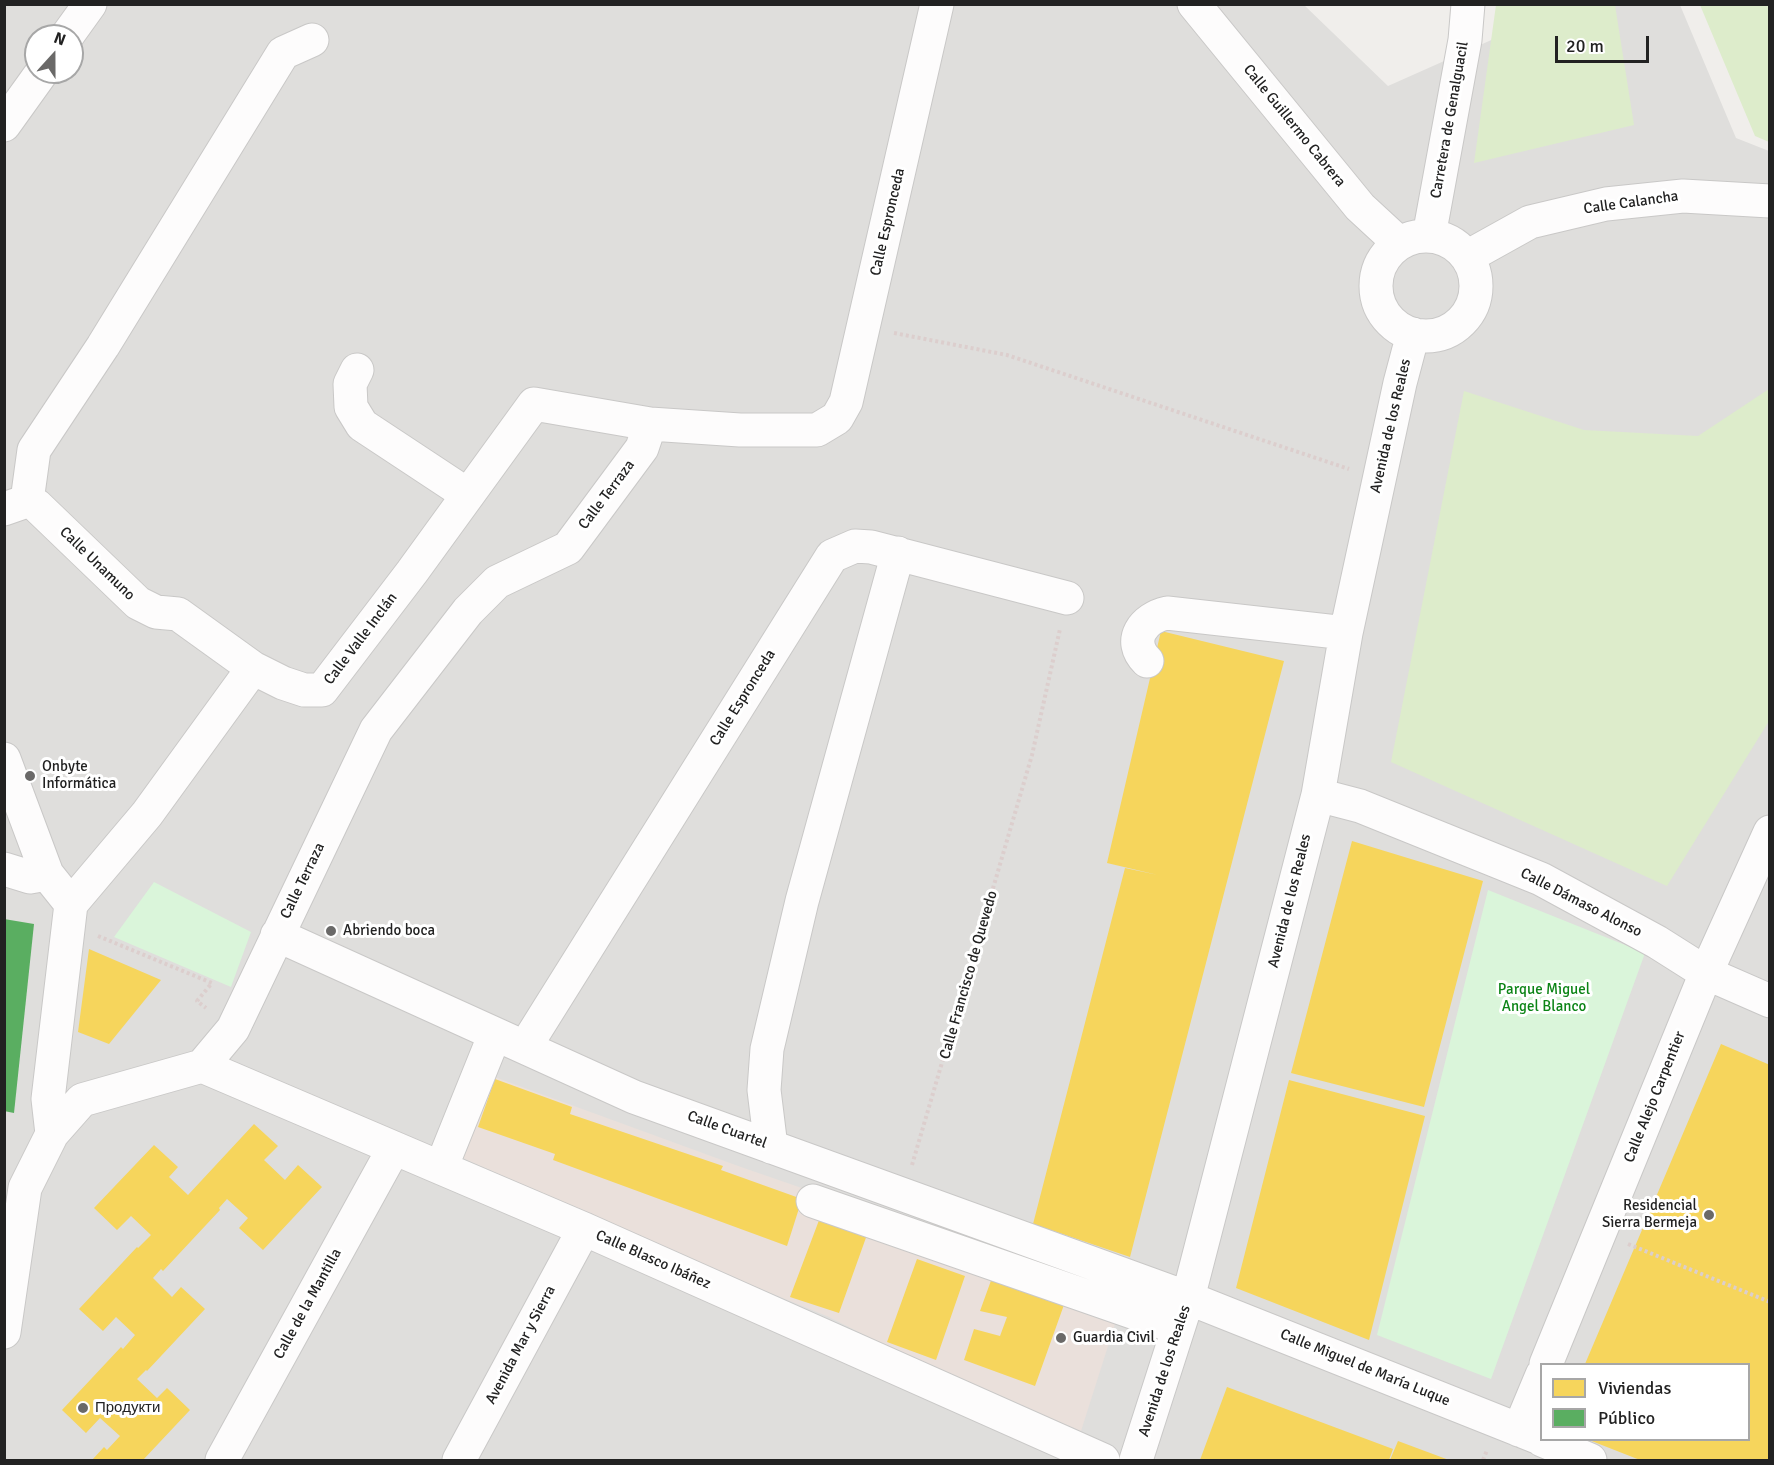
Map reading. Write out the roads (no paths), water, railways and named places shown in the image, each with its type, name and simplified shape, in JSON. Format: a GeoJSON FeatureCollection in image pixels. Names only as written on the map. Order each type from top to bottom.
{"type":"FeatureCollection","features":[{"type":"Feature","properties":{"kind":"street"},"geometry":{"type":"LineString","coordinates":[[76,24],[90,4]]}},
{"type":"Feature","properties":{"kind":"street","name":"Calle Espronceda"},"geometry":{"type":"LineString","coordinates":[[534,404],[650,424],[740,429],[817,430],[837,418],[846,402],[937,4]]}},
{"type":"Feature","properties":{"kind":"street","name":"Calle Guillermo Cabrera"},"geometry":{"type":"LineString","coordinates":[[1194,4],[1360,207],[1414,240]]}},
{"type":"Feature","properties":{"kind":"street","name":"Carretera de Genalguacil"},"geometry":{"type":"LineString","coordinates":[[1414,240],[1465,40],[1468,4]]}},
{"type":"Feature","properties":{"kind":"street"},"geometry":{"type":"LineString","coordinates":[[16,505],[34,450],[103,346],[284,53],[312,40]]}},
{"type":"Feature","properties":{"kind":"street"},"geometry":{"type":"LineString","coordinates":[[4,125],[33,84]]}},
{"type":"Feature","properties":{"kind":"street","name":"Calle Calancha"},"geometry":{"type":"LineString","coordinates":[[1467,257],[1530,222],[1606,204],[1683,196],[1770,201]]}},
{"type":"Feature","properties":{"kind":"street"},"geometry":{"type":"LineString","coordinates":[[1439,238],[1455,245],[1467,257],[1474,272],[1477,287],[1467,315],[1456,326],[1443,333],[1428,336],[1413,334],[1398,327],[1386,316],[1378,301],[1375,285],[1378,269],[1386,255],[1414,240],[1439,238]]}},
{"type":"Feature","properties":{"kind":"street","name":"Avenida de los Reales"},"geometry":{"type":"LineString","coordinates":[[1136,1461],[1183,1313],[1318,795],[1346,633],[1400,383],[1413,334]]}},
{"type":"Feature","properties":{"kind":"street"},"geometry":{"type":"LineString","coordinates":[[357,370],[350,384],[351,407],[362,425],[468,495]]}},
{"type":"Feature","properties":{"kind":"street","name":"Calle Valle Inclán"},"geometry":{"type":"LineString","coordinates":[[253,668],[283,683],[304,690],[322,690],[412,572],[534,404]]}},
{"type":"Feature","properties":{"kind":"street","name":"Calle Terraza"},"geometry":{"type":"LineString","coordinates":[[202,1066],[233,1029],[376,730],[468,611],[497,582],[568,548],[642,448],[650,424]]}},
{"type":"Feature","properties":{"kind":"street","name":"Calle Unamuno"},"geometry":{"type":"LineString","coordinates":[[16,505],[36,505],[138,603],[156,612],[178,614],[253,668]]}},
{"type":"Feature","properties":{"kind":"street","name":"Calle Espronceda"},"geometry":{"type":"LineString","coordinates":[[525,1047],[832,556],[855,546],[872,547],[1067,598]]}},
{"type":"Feature","properties":{"kind":"street"},"geometry":{"type":"LineString","coordinates":[[771,1147],[764,1090],[767,1049],[802,901],[898,553]]}},
{"type":"Feature","properties":{"kind":"street"},"geometry":{"type":"LineString","coordinates":[[1147,660],[1138,649],[1139,635],[1143,626],[1150,620],[1167,613],[1346,633]]}},
{"type":"Feature","properties":{"kind":"street"},"geometry":{"type":"LineString","coordinates":[[52,1134],[48,1099],[70,916],[253,668]]}},
{"type":"Feature","properties":{"kind":"street"},"geometry":{"type":"LineString","coordinates":[[4,759],[47,873],[70,916]]}},
{"type":"Feature","properties":{"kind":"street","name":"Calle Dámaso Alonso"},"geometry":{"type":"LineString","coordinates":[[1318,795],[1360,806],[1541,879],[1657,942],[1706,973],[1770,1001]]}},
{"type":"Feature","properties":{"kind":"street","name":"Calle Alejo Carpentier"},"geometry":{"type":"LineString","coordinates":[[1547,1363],[1706,973],[1770,832]]}},
{"type":"Feature","properties":{"kind":"street"},"geometry":{"type":"LineString","coordinates":[[4,869],[30,877],[47,873]]}},
{"type":"Feature","properties":{"kind":"street","name":"Calle Cuartel"},"geometry":{"type":"LineString","coordinates":[[277,935],[634,1096],[904,1195],[1183,1313]]}},
{"type":"Feature","properties":{"kind":"street"},"geometry":{"type":"LineString","coordinates":[[441,1168],[495,1034]]}},
{"type":"Feature","properties":{"kind":"street"},"geometry":{"type":"LineString","coordinates":[[4,1332],[12,1229],[24,1188],[52,1134],[82,1100],[202,1066]]}},
{"type":"Feature","properties":{"kind":"street","name":"Calle Blasco Ibáñez"},"geometry":{"type":"LineString","coordinates":[[202,1066],[584,1229],[1102,1461]]}},
{"type":"Feature","properties":{"kind":"street","name":"Calle de la Mantilla"},"geometry":{"type":"LineString","coordinates":[[222,1461],[394,1148]]}},
{"type":"Feature","properties":{"kind":"street"},"geometry":{"type":"LineString","coordinates":[[813,1202],[1183,1313]]}},
{"type":"Feature","properties":{"kind":"street","name":"Avenida Mar y Sierra"},"geometry":{"type":"LineString","coordinates":[[459,1461],[584,1229]]}},
{"type":"Feature","properties":{"kind":"street","name":"Calle Miguel de María Luque"},"geometry":{"type":"LineString","coordinates":[[1183,1313],[1534,1436]]}},
{"type":"Feature","properties":{"kind":"street"},"geometry":{"type":"LineString","coordinates":[[1534,1436],[1540,1390]]}},
{"type":"Feature","properties":{"kind":"street","name":"Calle Miguel de María Luque"},"geometry":{"type":"LineString","coordinates":[[1545,1441],[1590,1461]]}},
{"type":"Feature","properties":{"kind":"place","name":"Onbyte Informática"},"geometry":{"type":"Point","coordinates":[30,776]}},
{"type":"Feature","properties":{"kind":"place","name":"Abriendo boca"},"geometry":{"type":"Point","coordinates":[331,931]}},
{"type":"Feature","properties":{"kind":"place","name":"Residencial Sierra Bermeja"},"geometry":{"type":"Point","coordinates":[1709,1215]}},
{"type":"Feature","properties":{"kind":"place","name":"Guardia Civil"},"geometry":{"type":"Point","coordinates":[1061,1338]}},
{"type":"Feature","properties":{"kind":"place","name":"Продукти"},"geometry":{"type":"Point","coordinates":[83,1408]}},
{"type":"Feature","properties":{"kind":"park label","name":"Parque Miguel Angel Blanco"},"geometry":{"type":"Point","coordinates":[1544,998]}}]}
